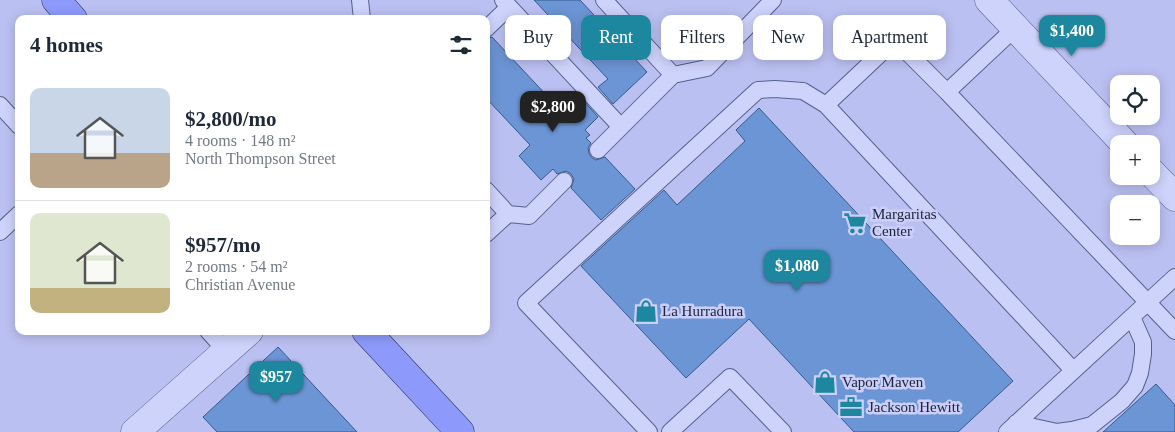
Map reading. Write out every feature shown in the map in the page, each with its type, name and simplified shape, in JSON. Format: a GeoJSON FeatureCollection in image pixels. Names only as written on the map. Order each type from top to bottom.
{"type":"FeatureCollection","features":[{"type":"Feature","properties":{"kind":"main road"},"geometry":{"type":"LineString","coordinates":[[56,0],[69,15]]}},
{"type":"Feature","properties":{"kind":"main road"},"geometry":{"type":"LineString","coordinates":[[377,335],[460,432]]}},
{"type":"Feature","properties":{"kind":"street"},"geometry":{"type":"LineString","coordinates":[[989,0],[1116,135]]}},
{"type":"Feature","properties":{"kind":"street"},"geometry":{"type":"LineString","coordinates":[[1160,181],[1175,197]]}},
{"type":"Feature","properties":{"kind":"street"},"geometry":{"type":"LineString","coordinates":[[134,432],[244,335]]}},
{"type":"Feature","properties":{"kind":"lane"},"geometry":{"type":"LineString","coordinates":[[360,0],[362,15]]}},
{"type":"Feature","properties":{"kind":"lane"},"geometry":{"type":"LineString","coordinates":[[604,0],[673,75]]}},
{"type":"Feature","properties":{"kind":"lane"},"geometry":{"type":"LineString","coordinates":[[598,150],[673,75],[707,68],[773,0]]}},
{"type":"Feature","properties":{"kind":"lane"},"geometry":{"type":"LineString","coordinates":[[490,24],[506,4],[621,127]]}},
{"type":"Feature","properties":{"kind":"lane"},"geometry":{"type":"LineString","coordinates":[[947,92],[1015,28]]}},
{"type":"Feature","properties":{"kind":"lane"},"geometry":{"type":"LineString","coordinates":[[826,105],[895,40],[1175,331]]}},
{"type":"Feature","properties":{"kind":"lane"},"geometry":{"type":"LineString","coordinates":[[649,432],[526,303],[758,90],[803,91],[826,105],[1073,370]]}},
{"type":"Feature","properties":{"kind":"lane"},"geometry":{"type":"LineString","coordinates":[[0,105],[15,122]]}},
{"type":"Feature","properties":{"kind":"lane"},"geometry":{"type":"LineString","coordinates":[[490,194],[508,214],[529,216],[564,181]]}},
{"type":"Feature","properties":{"kind":"lane"},"geometry":{"type":"LineString","coordinates":[[490,230],[508,214]]}},
{"type":"Feature","properties":{"kind":"lane"},"geometry":{"type":"LineString","coordinates":[[0,232],[15,218]]}},
{"type":"Feature","properties":{"kind":"lane"},"geometry":{"type":"LineString","coordinates":[[1011,427],[1175,277]]}},
{"type":"Feature","properties":{"kind":"lane"},"geometry":{"type":"LineString","coordinates":[[1011,427],[1057,432],[1072,430],[1092,425],[1122,401],[1135,386],[1140,373],[1143,354],[1143,342],[1132,317]]}},
{"type":"Feature","properties":{"kind":"lane"},"geometry":{"type":"LineString","coordinates":[[212,335],[226,351]]}},
{"type":"Feature","properties":{"kind":"lane"},"geometry":{"type":"LineString","coordinates":[[670,432],[730,377],[783,432]]}},
{"type":"Feature","properties":{"kind":"building"},"geometry":{"type":"Polygon","coordinates":[[[534,0],[580,0],[594,15],[581,15],[581,50],[571,40],[571,15],[548,15],[534,0]]]}},
{"type":"Feature","properties":{"kind":"building"},"geometry":{"type":"Polygon","coordinates":[[[492,37],[505,51],[505,60],[513,60],[563,113],[582,99],[598,117],[585,130],[590,135],[586,138],[591,143],[588,148],[591,157],[596,160],[605,157],[635,189],[601,220],[571,188],[574,179],[571,174],[566,171],[557,174],[553,169],[541,180],[519,156],[530,145],[490,102],[490,38],[492,37]]]}},
{"type":"Feature","properties":{"kind":"building"},"geometry":{"type":"Polygon","coordinates":[[[590,60],[636,60],[647,72],[613,104],[598,87],[608,79],[590,60]]]}},
{"type":"Feature","properties":{"kind":"building"},"geometry":{"type":"Polygon","coordinates":[[[759,108],[1013,381],[958,432],[854,432],[749,319],[686,378],[581,266],[664,190],[677,205],[745,141],[736,130],[759,108]]]}},
{"type":"Feature","properties":{"kind":"building"},"geometry":{"type":"Polygon","coordinates":[[[278,347],[357,432],[217,432],[203,417],[278,347]]]}},
{"type":"Feature","properties":{"kind":"building"},"geometry":{"type":"Polygon","coordinates":[[[1156,384],[1175,405],[1175,432],[1103,432],[1156,384]]]}},
{"type":"Feature","properties":{"kind":"place","name":"Margaritas Center"},"geometry":{"type":"Point","coordinates":[855,223]}},
{"type":"Feature","properties":{"kind":"place","name":"La Hurradura"},"geometry":{"type":"Point","coordinates":[646,311]}},
{"type":"Feature","properties":{"kind":"place","name":"Vapor Maven"},"geometry":{"type":"Point","coordinates":[825,382]}},
{"type":"Feature","properties":{"kind":"place","name":"Jackson Hewitt"},"geometry":{"type":"Point","coordinates":[851,407]}}]}
